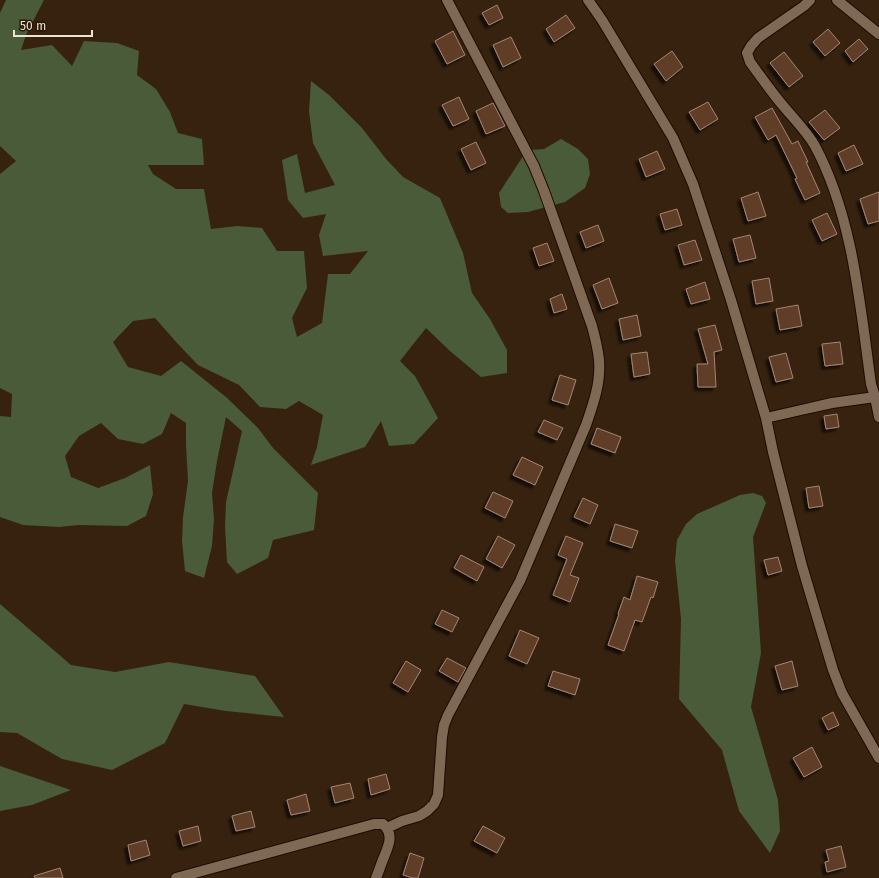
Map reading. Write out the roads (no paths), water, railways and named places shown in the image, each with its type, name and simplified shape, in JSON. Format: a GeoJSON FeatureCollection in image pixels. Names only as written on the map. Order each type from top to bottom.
{"type":"FeatureCollection","features":[{"type":"Feature","properties":{"kind":"street"},"geometry":{"type":"LineString","coordinates":[[387,828],[402,821],[419,816],[434,804],[438,795],[444,725],[520,581],[586,426],[594,403],[599,374],[597,344],[592,326],[534,166],[447,0]]}},
{"type":"Feature","properties":{"kind":"street"},"geometry":{"type":"LineString","coordinates":[[588,0],[602,20],[672,138],[694,184],[731,300],[766,418],[773,452],[802,566],[833,670],[842,694],[879,758]]}},
{"type":"Feature","properties":{"kind":"street"},"geometry":{"type":"LineString","coordinates":[[810,0],[804,6],[758,38],[747,53],[750,62],[814,144],[838,201],[849,243],[858,288],[871,384],[879,417]]}},
{"type":"Feature","properties":{"kind":"street"},"geometry":{"type":"LineString","coordinates":[[837,0],[879,34]]}},
{"type":"Feature","properties":{"kind":"street"},"geometry":{"type":"LineString","coordinates":[[766,418],[826,404],[875,397]]}},
{"type":"Feature","properties":{"kind":"street"},"geometry":{"type":"LineString","coordinates":[[176,878],[374,824],[383,824],[387,828],[390,836],[390,843],[376,878]]}}]}
